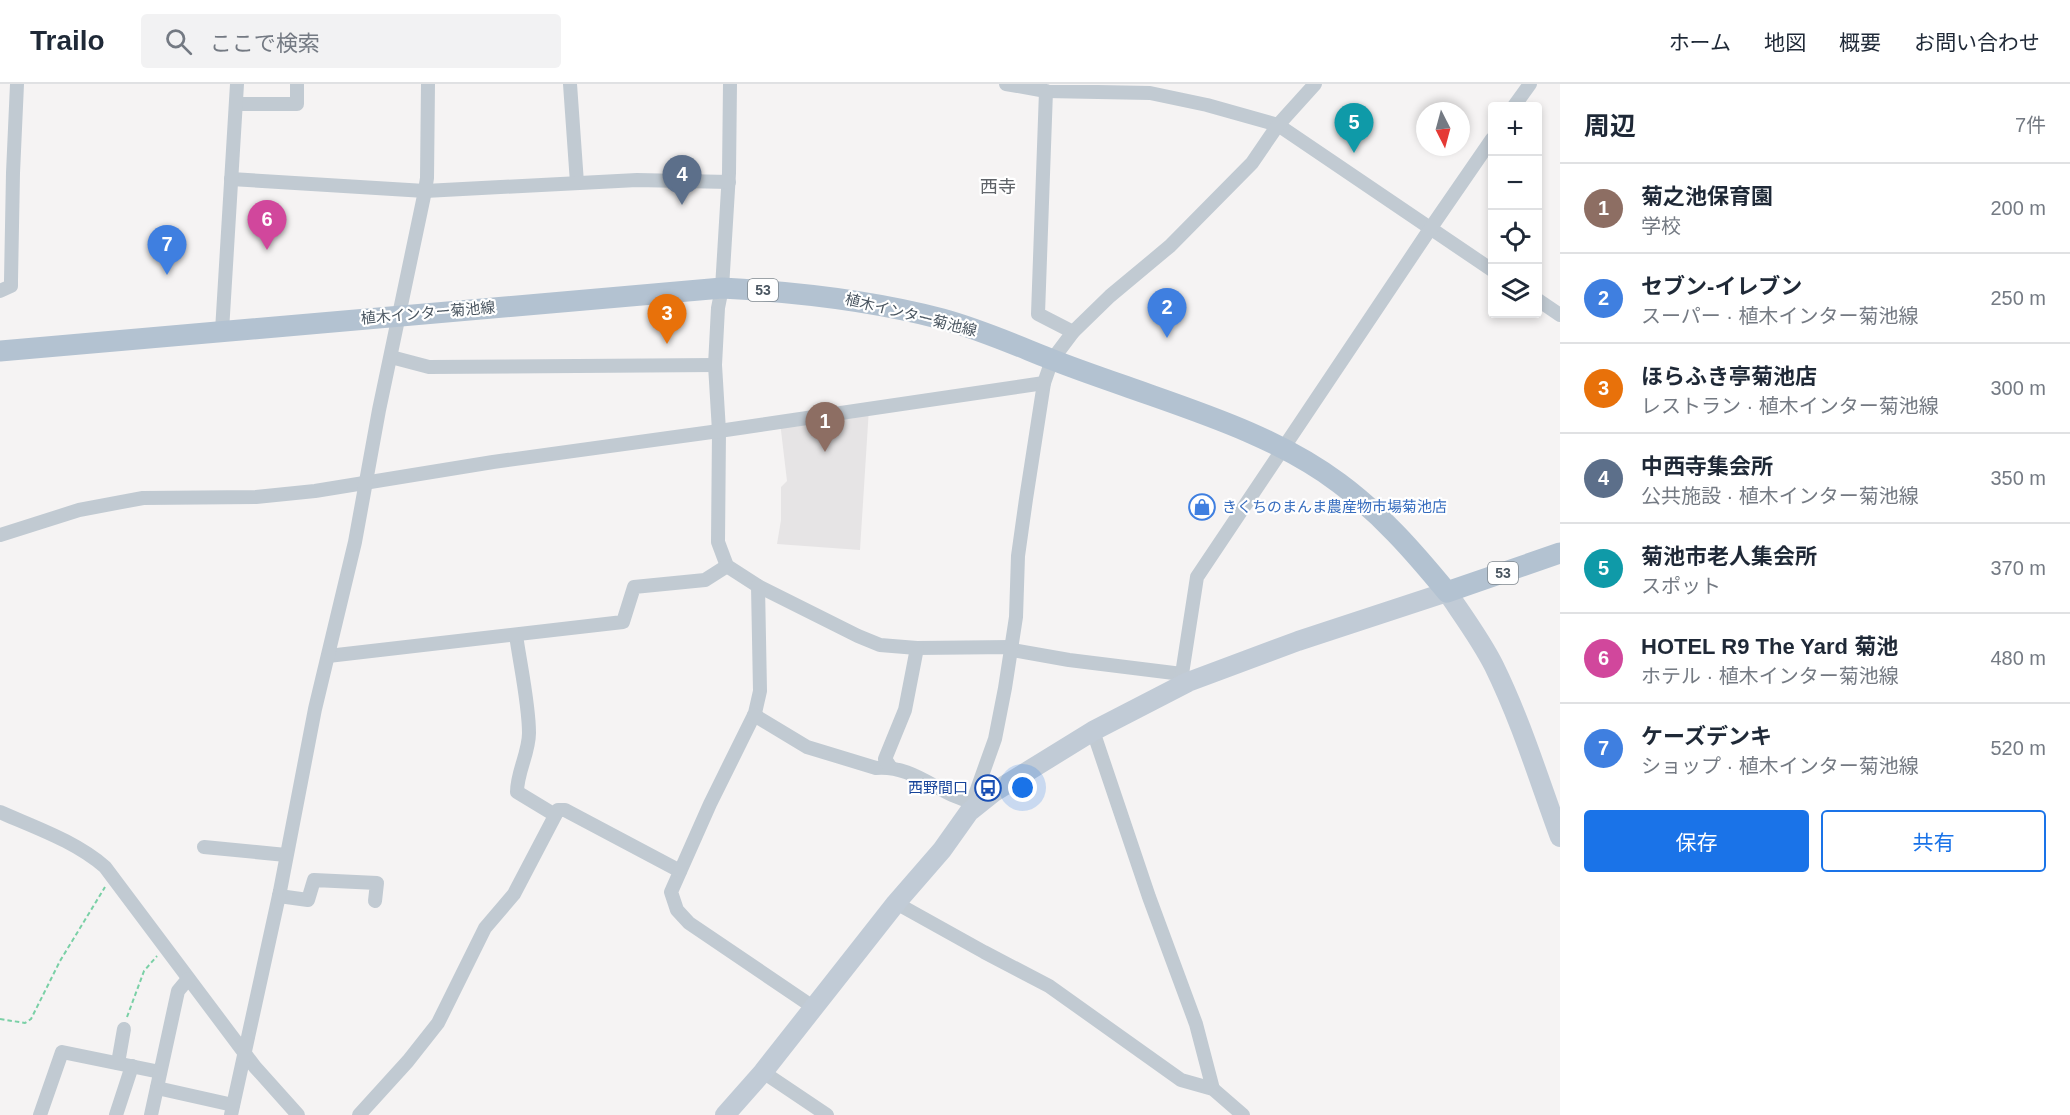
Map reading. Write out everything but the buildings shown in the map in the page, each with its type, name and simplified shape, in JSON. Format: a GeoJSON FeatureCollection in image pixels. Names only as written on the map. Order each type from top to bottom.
{"type":"FeatureCollection","features":[{"type":"Feature","properties":{"kind":"main road","name":"植木インター菊池線"},"geometry":{"type":"LineString","coordinates":[[0,351],[722,288],[775,291],[865,301],[975,329],[1052,360],[1200,413],[1284,448],[1339,483],[1394,530],[1447,592]]}},
{"type":"Feature","properties":{"kind":"main road","name":"53"},"geometry":{"type":"LineString","coordinates":[[1447,592],[1560,553]]}},
{"type":"Feature","properties":{"kind":"street"},"geometry":{"type":"LineString","coordinates":[[0,291],[11,286],[12,280],[12,173],[17,84]]}},
{"type":"Feature","properties":{"kind":"street"},"geometry":{"type":"LineString","coordinates":[[222,331],[237,84]]}},
{"type":"Feature","properties":{"kind":"street"},"geometry":{"type":"LineString","coordinates":[[236,104],[297,104],[297,84]]}},
{"type":"Feature","properties":{"kind":"street"},"geometry":{"type":"LineString","coordinates":[[157,1088],[232,1110],[279,896],[315,709],[355,542],[365,482],[425,191],[428,84]]}},
{"type":"Feature","properties":{"kind":"street"},"geometry":{"type":"LineString","coordinates":[[570,84],[577,183]]}},
{"type":"Feature","properties":{"kind":"street"},"geometry":{"type":"LineString","coordinates":[[730,84],[729,182],[715,365],[719,431],[718,542],[727,566],[758,586],[880,645],[917,648],[1011,647],[1013,650],[1069,660],[1185,678]]}},
{"type":"Feature","properties":{"kind":"street"},"geometry":{"type":"LineString","coordinates":[[1006,84],[1046,91],[1088,88],[1150,93],[1207,105],[1278,125],[1488,267]]}},
{"type":"Feature","properties":{"kind":"street"},"geometry":{"type":"LineString","coordinates":[[725,1115],[763,1071],[896,903],[942,850],[971,807],[995,739],[1016,617],[1018,556],[1044,383],[1052,360],[1073,332],[1110,296],[1170,246],[1252,163],[1278,125],[1314,84]]}},
{"type":"Feature","properties":{"kind":"street"},"geometry":{"type":"LineString","coordinates":[[1517,102],[1530,84]]}},
{"type":"Feature","properties":{"kind":"street"},"geometry":{"type":"LineString","coordinates":[[1046,91],[1038,314],[1073,332]]}},
{"type":"Feature","properties":{"kind":"street"},"geometry":{"type":"LineString","coordinates":[[1185,678],[1197,577],[1488,146]]}},
{"type":"Feature","properties":{"kind":"street"},"geometry":{"type":"LineString","coordinates":[[231,179],[425,191],[637,180],[729,182]]}},
{"type":"Feature","properties":{"kind":"street"},"geometry":{"type":"LineString","coordinates":[[1542,303],[1560,315]]}},
{"type":"Feature","properties":{"kind":"street"},"geometry":{"type":"LineString","coordinates":[[391,357],[429,367],[715,365]]}},
{"type":"Feature","properties":{"kind":"street"},"geometry":{"type":"LineString","coordinates":[[0,535],[79,510],[143,498],[256,497],[315,491],[493,462],[1044,383]]}},
{"type":"Feature","properties":{"kind":"street"},"geometry":{"type":"LineString","coordinates":[[328,656],[623,622],[634,587],[705,580],[727,566]]}},
{"type":"Feature","properties":{"kind":"street"},"geometry":{"type":"LineString","coordinates":[[758,586],[760,691],[754,716],[671,892],[677,910],[689,923],[813,1006]]}},
{"type":"Feature","properties":{"kind":"street"},"geometry":{"type":"LineString","coordinates":[[971,807],[1093,731],[1185,678],[1447,592],[1488,655],[1511,702],[1560,837]]}},
{"type":"Feature","properties":{"kind":"street"},"geometry":{"type":"LineString","coordinates":[[516,635],[529,732],[517,792],[555,815]]}},
{"type":"Feature","properties":{"kind":"street"},"geometry":{"type":"LineString","coordinates":[[891,768],[885,759],[905,710],[917,648]]}},
{"type":"Feature","properties":{"kind":"street"},"geometry":{"type":"LineString","coordinates":[[754,716],[807,747],[876,768],[891,768],[924,779],[971,807]]}},
{"type":"Feature","properties":{"kind":"street"},"geometry":{"type":"LineString","coordinates":[[1093,731],[1149,897],[1196,1024],[1213,1089]]}},
{"type":"Feature","properties":{"kind":"street"},"geometry":{"type":"LineString","coordinates":[[359,1115],[408,1061],[438,1023],[485,928],[514,894],[558,810],[566,810],[680,871]]}},
{"type":"Feature","properties":{"kind":"street"},"geometry":{"type":"LineString","coordinates":[[0,812],[93,856],[113,877],[255,1067],[298,1115]]}},
{"type":"Feature","properties":{"kind":"street"},"geometry":{"type":"LineString","coordinates":[[204,847],[286,855]]}},
{"type":"Feature","properties":{"kind":"street"},"geometry":{"type":"LineString","coordinates":[[279,896],[308,900],[314,880],[377,883],[375,901]]}},
{"type":"Feature","properties":{"kind":"street"},"geometry":{"type":"LineString","coordinates":[[896,903],[1049,986],[1181,1080],[1213,1089],[1243,1115]]}},
{"type":"Feature","properties":{"kind":"street"},"geometry":{"type":"LineString","coordinates":[[151,1115],[178,991],[188,979]]}},
{"type":"Feature","properties":{"kind":"street"},"geometry":{"type":"LineString","coordinates":[[116,1115],[125,1065],[124,1029]]}},
{"type":"Feature","properties":{"kind":"street"},"geometry":{"type":"LineString","coordinates":[[40,1115],[62,1052],[160,1072]]}},
{"type":"Feature","properties":{"kind":"street"},"geometry":{"type":"LineString","coordinates":[[763,1071],[827,1115]]}},
{"type":"Feature","properties":{"kind":"path"},"geometry":{"type":"LineString","coordinates":[[0,1019],[25,1023],[31,1019],[66,952],[99,895],[113,877]]}},
{"type":"Feature","properties":{"kind":"path"},"geometry":{"type":"LineString","coordinates":[[124,1029],[144,971],[159,953],[166,949]]}},
{"type":"Feature","properties":{"kind":"shaded area"},"geometry":{"type":"Polygon","coordinates":[[[869,408],[860,550],[777,544],[781,520],[781,487],[787,481],[780,422],[869,408]]]}},
{"type":"Feature","properties":{"kind":"place","name":"菊池市老人集会所"},"geometry":{"type":"Point","coordinates":[1354,153]}},
{"type":"Feature","properties":{"kind":"place","name":"中西寺集会所"},"geometry":{"type":"Point","coordinates":[682,205]}},
{"type":"Feature","properties":{"kind":"place","name":"HOTEL R9 The Yard 菊池"},"geometry":{"type":"Point","coordinates":[267,250]}},
{"type":"Feature","properties":{"kind":"place","name":"ケーズデンキ"},"geometry":{"type":"Point","coordinates":[167,275]}},
{"type":"Feature","properties":{"kind":"place","name":"セブン-イレブン"},"geometry":{"type":"Point","coordinates":[1167,338]}},
{"type":"Feature","properties":{"kind":"place","name":"ほらふき亭菊池店"},"geometry":{"type":"Point","coordinates":[667,344]}},
{"type":"Feature","properties":{"kind":"place","name":"菊之池保育園"},"geometry":{"type":"Point","coordinates":[825,452]}},
{"type":"Feature","properties":{"kind":"place","name":"きくちのまんま農産物市場菊池店"},"geometry":{"type":"Point","coordinates":[1202,507]}},
{"type":"Feature","properties":{"kind":"place","name":"西野間口"},"geometry":{"type":"Point","coordinates":[988,788]}},
{"type":"Feature","properties":{"kind":"district","name":"西寺"},"geometry":{"type":"Point","coordinates":[998,187]}}]}
